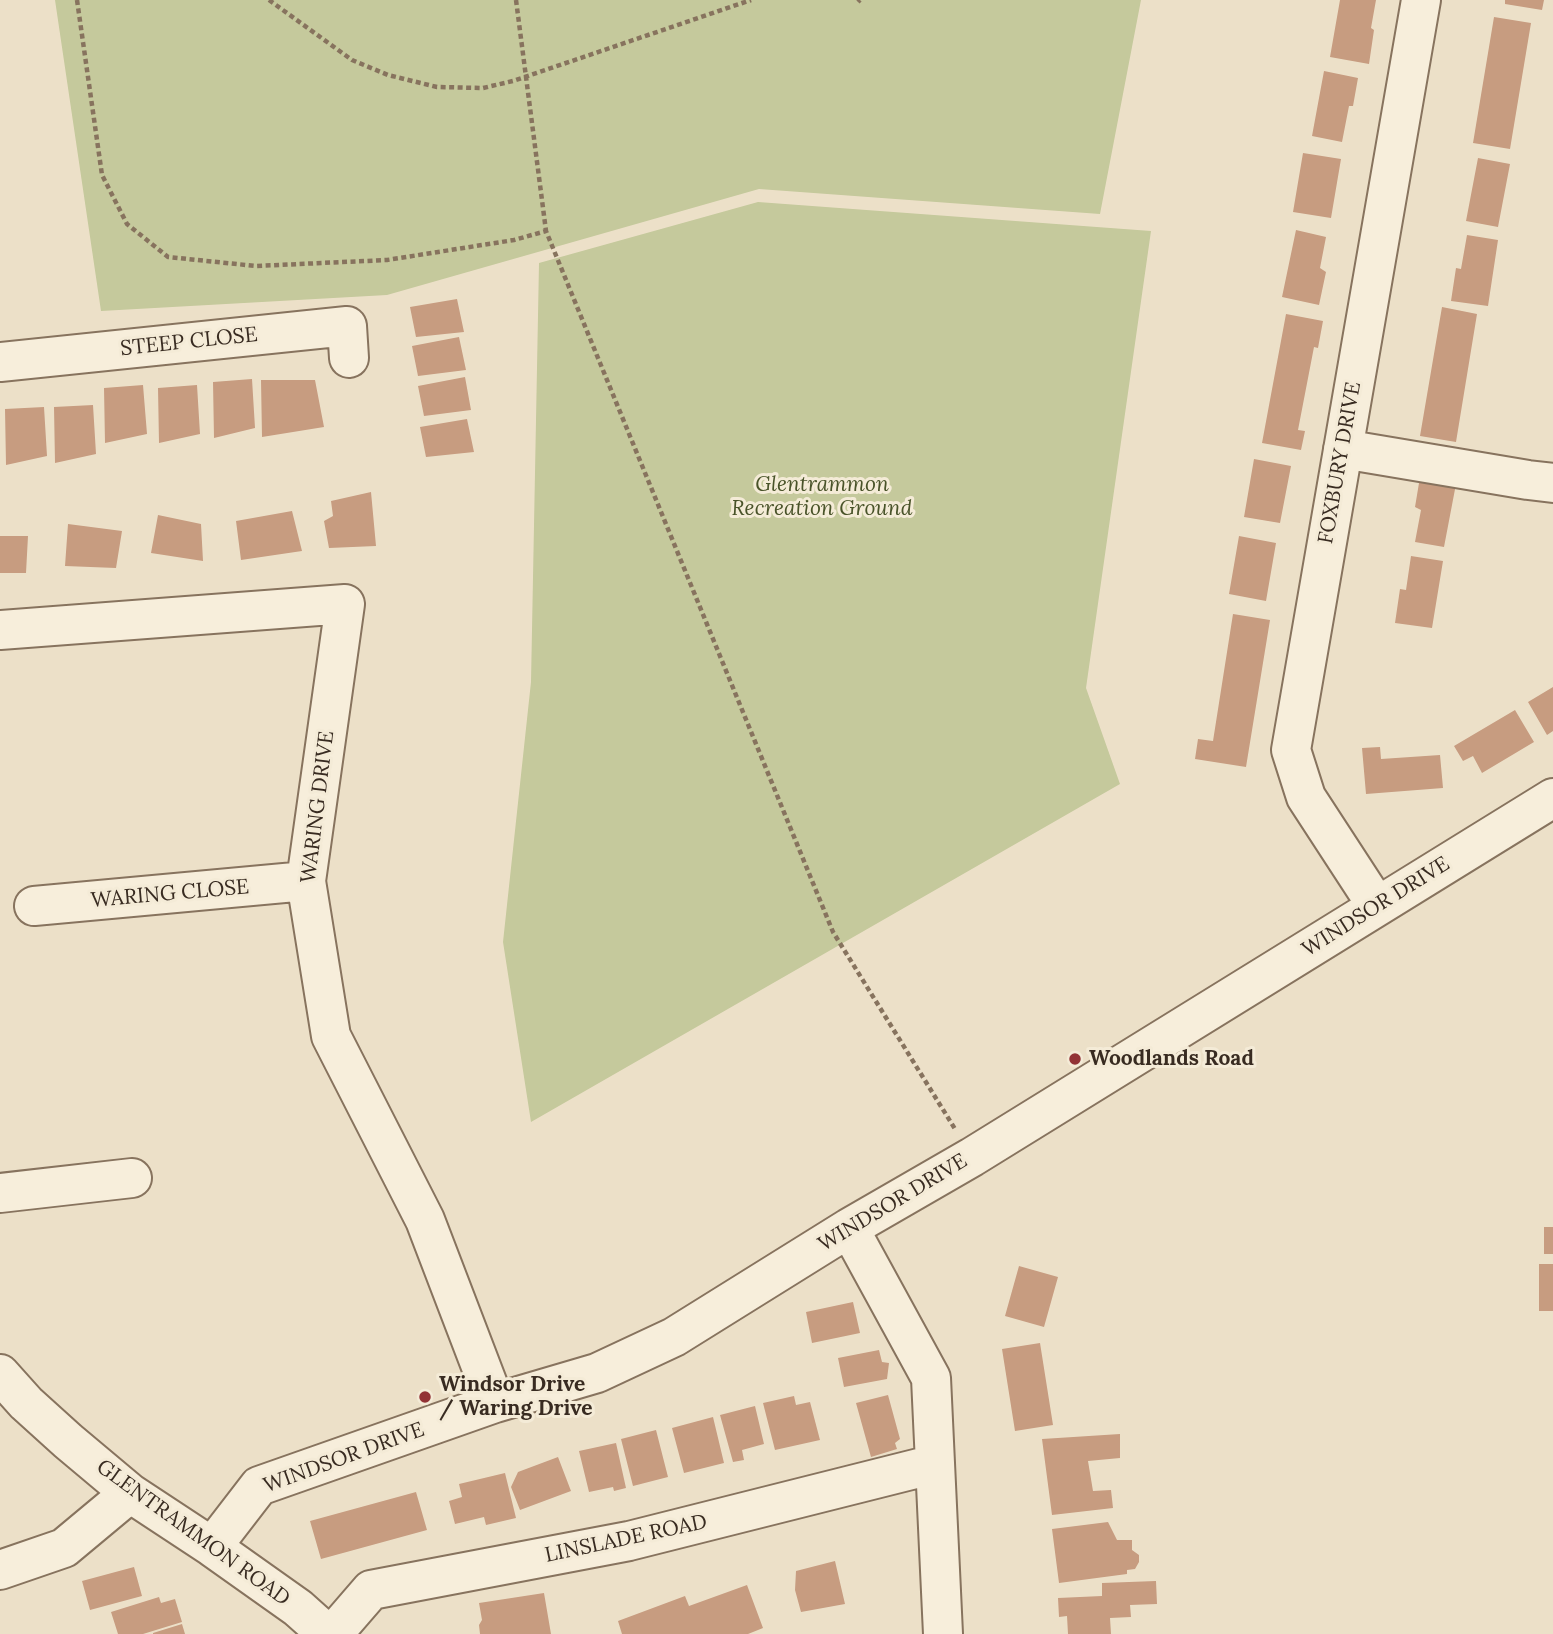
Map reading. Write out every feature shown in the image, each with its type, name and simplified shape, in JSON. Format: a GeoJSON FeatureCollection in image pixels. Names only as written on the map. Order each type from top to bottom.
{"type":"FeatureCollection","features":[{"type":"Feature","properties":{"kind":"street","name":"FOXBURY DRIVE"},"geometry":{"type":"LineString","coordinates":[[1377,906],[1306,797],[1291,750],[1421,0]]}},
{"type":"Feature","properties":{"kind":"street","name":"STEEP CLOSE"},"geometry":{"type":"LineString","coordinates":[[0,362],[347,326],[349,358]]}},
{"type":"Feature","properties":{"kind":"street"},"geometry":{"type":"LineString","coordinates":[[1343,449],[1528,481],[1553,482]]}},
{"type":"Feature","properties":{"kind":"street","name":"WARING DRIVE"},"geometry":{"type":"LineString","coordinates":[[0,630],[345,604],[306,881],[331,1036],[425,1220],[495,1403]]}},
{"type":"Feature","properties":{"kind":"street","name":"WINDSOR DRIVE"},"geometry":{"type":"LineString","coordinates":[[212,1547],[259,1486],[495,1403],[597,1373],[674,1337],[849,1228],[972,1157],[1553,798]]}},
{"type":"Feature","properties":{"kind":"street","name":"WARING CLOSE"},"geometry":{"type":"LineString","coordinates":[[34,906],[306,881]]}},
{"type":"Feature","properties":{"kind":"street"},"geometry":{"type":"LineString","coordinates":[[0,1193],[132,1178]]}},
{"type":"Feature","properties":{"kind":"street"},"geometry":{"type":"LineString","coordinates":[[849,1228],[931,1378],[943,1634]]}},
{"type":"Feature","properties":{"kind":"street","name":"GLENTRAMMON ROAD"},"geometry":{"type":"LineString","coordinates":[[0,1374],[26,1403],[130,1493],[298,1608],[327,1634]]}},
{"type":"Feature","properties":{"kind":"street","name":"LINSLADE ROAD"},"geometry":{"type":"LineString","coordinates":[[333,1634],[371,1590],[629,1541],[935,1464]]}},
{"type":"Feature","properties":{"kind":"street"},"geometry":{"type":"LineString","coordinates":[[0,1570],[64,1548],[130,1493]]}},
{"type":"Feature","properties":{"kind":"path"},"geometry":{"type":"LineString","coordinates":[[77,0],[102,175],[127,224],[168,257],[256,266],[387,260],[514,240],[546,231]]}},
{"type":"Feature","properties":{"kind":"path"},"geometry":{"type":"LineString","coordinates":[[269,0],[352,60],[388,75],[437,88],[483,88],[526,77],[751,0]]}},
{"type":"Feature","properties":{"kind":"path"},"geometry":{"type":"LineString","coordinates":[[516,0],[546,231],[833,932],[972,1157]]}},
{"type":"Feature","properties":{"kind":"green space"},"geometry":{"type":"Polygon","coordinates":[[[55,0],[1141,0],[1100,214],[759,189],[387,295],[101,311],[55,0]]]}},
{"type":"Feature","properties":{"kind":"green space","name":"Glentrammon Recreation Ground"},"geometry":{"type":"Polygon","coordinates":[[[758,202],[1151,231],[1086,688],[1120,784],[531,1122],[503,942],[531,682],[539,263],[758,202]]]}},
{"type":"Feature","properties":{"kind":"building"},"geometry":{"type":"Polygon","coordinates":[[[1340,0],[1376,0],[1369,64],[1330,57],[1340,0]]]}},
{"type":"Feature","properties":{"kind":"building"},"geometry":{"type":"Polygon","coordinates":[[[1505,0],[1544,0],[1542,10],[1505,4],[1505,0]]]}},
{"type":"Feature","properties":{"kind":"building"},"geometry":{"type":"Polygon","coordinates":[[[1494,17],[1531,23],[1510,149],[1473,143],[1494,17]]]}},
{"type":"Feature","properties":{"kind":"building"},"geometry":{"type":"Polygon","coordinates":[[[1324,71],[1358,78],[1342,142],[1312,136],[1324,71]]]}},
{"type":"Feature","properties":{"kind":"building"},"geometry":{"type":"Polygon","coordinates":[[[1303,153],[1341,159],[1331,218],[1293,212],[1303,153]]]}},
{"type":"Feature","properties":{"kind":"building"},"geometry":{"type":"Polygon","coordinates":[[[1478,158],[1510,164],[1498,227],[1466,221],[1478,158]]]}},
{"type":"Feature","properties":{"kind":"building"},"geometry":{"type":"Polygon","coordinates":[[[1296,230],[1326,237],[1320,268],[1326,272],[1319,305],[1282,297],[1296,230]]]}},
{"type":"Feature","properties":{"kind":"building"},"geometry":{"type":"Polygon","coordinates":[[[1467,235],[1498,240],[1488,306],[1451,301],[1456,268],[1461,269],[1467,235]]]}},
{"type":"Feature","properties":{"kind":"building"},"geometry":{"type":"Polygon","coordinates":[[[457,299],[464,332],[416,337],[410,307],[457,299]]]}},
{"type":"Feature","properties":{"kind":"building"},"geometry":{"type":"Polygon","coordinates":[[[1442,307],[1477,314],[1456,442],[1420,436],[1442,307]]]}},
{"type":"Feature","properties":{"kind":"building"},"geometry":{"type":"Polygon","coordinates":[[[1286,314],[1323,321],[1318,348],[1314,347],[1298,430],[1305,431],[1301,450],[1262,443],[1286,314]]]}},
{"type":"Feature","properties":{"kind":"building"},"geometry":{"type":"Polygon","coordinates":[[[459,337],[466,370],[418,376],[412,346],[459,337]]]}},
{"type":"Feature","properties":{"kind":"building"},"geometry":{"type":"Polygon","coordinates":[[[465,377],[471,410],[424,416],[418,386],[465,377]]]}},
{"type":"Feature","properties":{"kind":"building"},"geometry":{"type":"Polygon","coordinates":[[[252,379],[255,428],[214,438],[213,382],[252,379]]]}},
{"type":"Feature","properties":{"kind":"building"},"geometry":{"type":"Polygon","coordinates":[[[261,380],[315,380],[324,427],[262,437],[261,380]]]}},
{"type":"Feature","properties":{"kind":"building"},"geometry":{"type":"Polygon","coordinates":[[[143,385],[147,434],[105,443],[104,388],[143,385]]]}},
{"type":"Feature","properties":{"kind":"building"},"geometry":{"type":"Polygon","coordinates":[[[197,385],[200,434],[159,443],[158,388],[197,385]]]}},
{"type":"Feature","properties":{"kind":"building"},"geometry":{"type":"Polygon","coordinates":[[[93,405],[96,454],[55,463],[54,407],[93,405]]]}},
{"type":"Feature","properties":{"kind":"building"},"geometry":{"type":"Polygon","coordinates":[[[44,407],[47,456],[6,465],[5,409],[44,407]]]}},
{"type":"Feature","properties":{"kind":"building"},"geometry":{"type":"Polygon","coordinates":[[[467,419],[474,452],[426,457],[420,427],[467,419]]]}},
{"type":"Feature","properties":{"kind":"building"},"geometry":{"type":"Polygon","coordinates":[[[1254,459],[1291,466],[1280,523],[1244,517],[1254,459]]]}},
{"type":"Feature","properties":{"kind":"building"},"geometry":{"type":"Polygon","coordinates":[[[1420,477],[1456,484],[1444,547],[1415,542],[1421,510],[1415,507],[1420,477]]]}},
{"type":"Feature","properties":{"kind":"building"},"geometry":{"type":"Polygon","coordinates":[[[371,492],[376,546],[329,548],[324,521],[333,516],[331,501],[371,492]]]}},
{"type":"Feature","properties":{"kind":"building"},"geometry":{"type":"Polygon","coordinates":[[[292,511],[302,551],[241,560],[236,521],[292,511]]]}},
{"type":"Feature","properties":{"kind":"building"},"geometry":{"type":"Polygon","coordinates":[[[158,515],[201,524],[203,561],[151,553],[158,515]]]}},
{"type":"Feature","properties":{"kind":"building"},"geometry":{"type":"Polygon","coordinates":[[[68,524],[122,531],[116,568],[65,566],[68,524]]]}},
{"type":"Feature","properties":{"kind":"building"},"geometry":{"type":"Polygon","coordinates":[[[0,536],[28,536],[26,573],[0,573],[0,536]]]}},
{"type":"Feature","properties":{"kind":"building"},"geometry":{"type":"Polygon","coordinates":[[[1239,536],[1276,543],[1266,601],[1229,594],[1239,536]]]}},
{"type":"Feature","properties":{"kind":"building"},"geometry":{"type":"Polygon","coordinates":[[[1411,556],[1443,561],[1432,628],[1395,623],[1400,589],[1406,590],[1411,556]]]}},
{"type":"Feature","properties":{"kind":"building"},"geometry":{"type":"Polygon","coordinates":[[[1233,614],[1270,620],[1246,767],[1195,759],[1198,739],[1213,741],[1233,614]]]}},
{"type":"Feature","properties":{"kind":"building"},"geometry":{"type":"Polygon","coordinates":[[[1553,687],[1553,731],[1547,735],[1528,702],[1553,687]]]}},
{"type":"Feature","properties":{"kind":"building"},"geometry":{"type":"Polygon","coordinates":[[[1515,710],[1534,742],[1482,773],[1473,756],[1463,761],[1454,746],[1515,710]]]}},
{"type":"Feature","properties":{"kind":"building"},"geometry":{"type":"Polygon","coordinates":[[[1380,747],[1381,759],[1440,755],[1443,788],[1366,794],[1362,748],[1380,747]]]}},
{"type":"Feature","properties":{"kind":"building"},"geometry":{"type":"Polygon","coordinates":[[[1544,1227],[1553,1227],[1553,1254],[1544,1254],[1544,1227]]]}},
{"type":"Feature","properties":{"kind":"building"},"geometry":{"type":"Polygon","coordinates":[[[1539,1264],[1553,1264],[1553,1311],[1539,1311],[1539,1264]]]}},
{"type":"Feature","properties":{"kind":"building"},"geometry":{"type":"Polygon","coordinates":[[[1019,1266],[1058,1277],[1044,1327],[1005,1316],[1019,1266]]]}},
{"type":"Feature","properties":{"kind":"building"},"geometry":{"type":"Polygon","coordinates":[[[853,1302],[860,1333],[812,1343],[806,1312],[853,1302]]]}},
{"type":"Feature","properties":{"kind":"building"},"geometry":{"type":"Polygon","coordinates":[[[1040,1343],[1053,1425],[1015,1431],[1002,1349],[1040,1343]]]}},
{"type":"Feature","properties":{"kind":"building"},"geometry":{"type":"Polygon","coordinates":[[[879,1350],[882,1362],[889,1363],[887,1379],[844,1387],[838,1358],[879,1350]]]}},
{"type":"Feature","properties":{"kind":"building"},"geometry":{"type":"Polygon","coordinates":[[[888,1395],[900,1439],[895,1443],[897,1449],[871,1457],[856,1403],[888,1395]]]}},
{"type":"Feature","properties":{"kind":"building"},"geometry":{"type":"Polygon","coordinates":[[[794,1396],[796,1405],[810,1402],[820,1440],[775,1450],[763,1403],[794,1396]]]}},
{"type":"Feature","properties":{"kind":"building"},"geometry":{"type":"Polygon","coordinates":[[[755,1406],[764,1444],[742,1450],[744,1460],[733,1462],[720,1415],[755,1406]]]}},
{"type":"Feature","properties":{"kind":"building"},"geometry":{"type":"Polygon","coordinates":[[[713,1417],[724,1463],[684,1473],[672,1428],[713,1417]]]}},
{"type":"Feature","properties":{"kind":"building"},"geometry":{"type":"Polygon","coordinates":[[[656,1430],[668,1477],[633,1486],[621,1439],[656,1430]]]}},
{"type":"Feature","properties":{"kind":"building"},"geometry":{"type":"Polygon","coordinates":[[[1120,1434],[1120,1458],[1088,1461],[1093,1491],[1111,1490],[1113,1508],[1052,1515],[1042,1439],[1120,1434]]]}},
{"type":"Feature","properties":{"kind":"building"},"geometry":{"type":"Polygon","coordinates":[[[616,1443],[626,1488],[614,1491],[613,1487],[589,1492],[579,1451],[616,1443]]]}},
{"type":"Feature","properties":{"kind":"building"},"geometry":{"type":"Polygon","coordinates":[[[558,1457],[571,1491],[520,1510],[511,1487],[518,1472],[558,1457]]]}},
{"type":"Feature","properties":{"kind":"building"},"geometry":{"type":"Polygon","coordinates":[[[505,1473],[516,1518],[486,1525],[484,1517],[455,1524],[449,1501],[462,1497],[459,1484],[505,1473]]]}},
{"type":"Feature","properties":{"kind":"building"},"geometry":{"type":"Polygon","coordinates":[[[416,1492],[427,1530],[321,1559],[310,1521],[416,1492]]]}},
{"type":"Feature","properties":{"kind":"building"},"geometry":{"type":"Polygon","coordinates":[[[1108,1522],[1117,1540],[1132,1540],[1132,1550],[1139,1555],[1135,1569],[1127,1570],[1127,1574],[1059,1583],[1052,1529],[1108,1522]]]}},
{"type":"Feature","properties":{"kind":"building"},"geometry":{"type":"Polygon","coordinates":[[[835,1561],[845,1604],[801,1612],[795,1590],[796,1571],[835,1561]]]}},
{"type":"Feature","properties":{"kind":"building"},"geometry":{"type":"Polygon","coordinates":[[[134,1567],[142,1596],[90,1610],[82,1581],[134,1567]]]}},
{"type":"Feature","properties":{"kind":"building"},"geometry":{"type":"Polygon","coordinates":[[[1156,1581],[1157,1604],[1130,1605],[1131,1617],[1110,1618],[1111,1634],[1068,1634],[1067,1616],[1059,1617],[1058,1598],[1102,1596],[1102,1583],[1156,1581]]]}},
{"type":"Feature","properties":{"kind":"building"},"geometry":{"type":"Polygon","coordinates":[[[747,1585],[763,1628],[748,1634],[622,1634],[618,1621],[685,1596],[689,1606],[747,1585]]]}},
{"type":"Feature","properties":{"kind":"building"},"geometry":{"type":"Polygon","coordinates":[[[544,1593],[551,1634],[480,1634],[479,1625],[482,1620],[479,1603],[544,1593]]]}},
{"type":"Feature","properties":{"kind":"building"},"geometry":{"type":"Polygon","coordinates":[[[159,1597],[161,1603],[175,1599],[182,1622],[143,1634],[118,1634],[111,1612],[159,1597]]]}},
{"type":"Feature","properties":{"kind":"building"},"geometry":{"type":"Polygon","coordinates":[[[182,1624],[185,1634],[153,1634],[153,1633],[182,1624]]]}},
{"type":"Feature","properties":{"kind":"place","name":"Woodlands Road"},"geometry":{"type":"Point","coordinates":[1075,1059]}},
{"type":"Feature","properties":{"kind":"place","name":"Windsor Drive / Waring Drive"},"geometry":{"type":"Point","coordinates":[425,1397]}}]}
